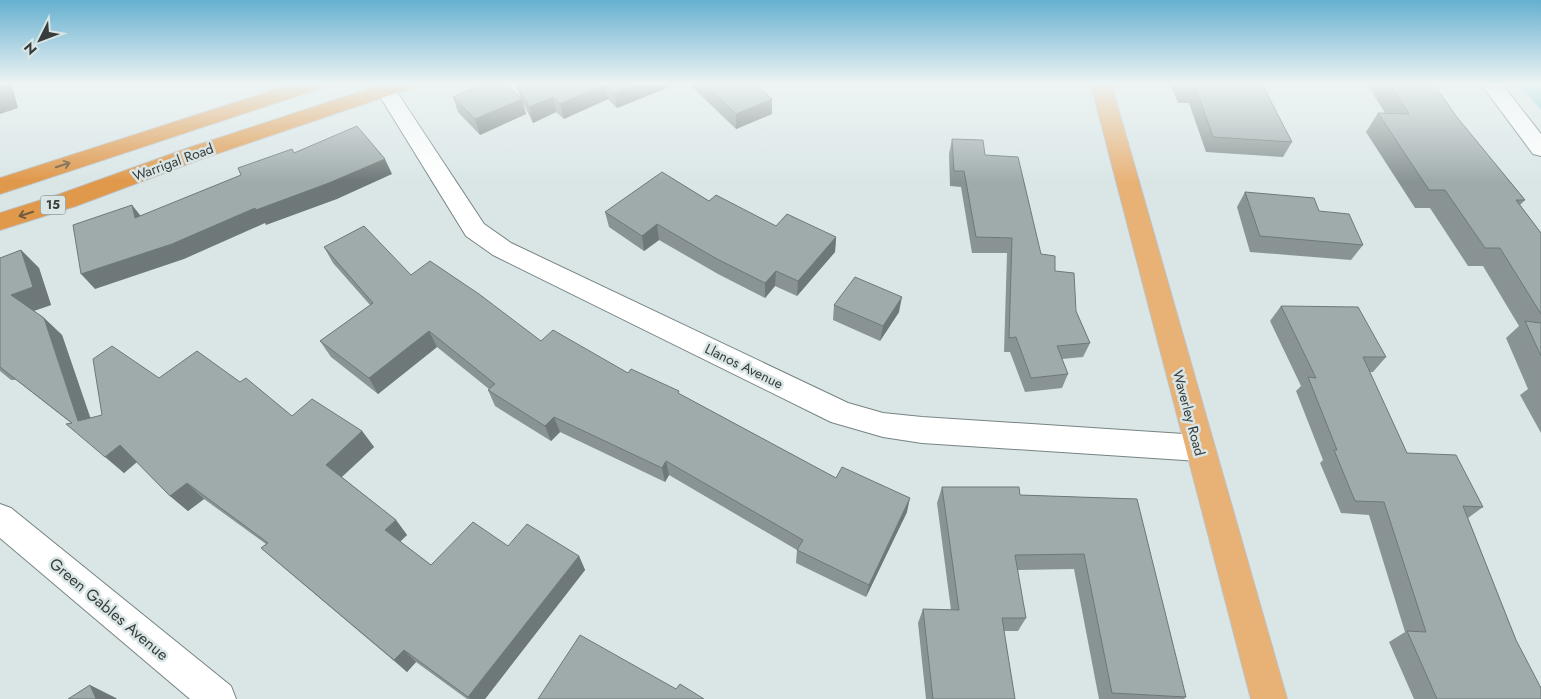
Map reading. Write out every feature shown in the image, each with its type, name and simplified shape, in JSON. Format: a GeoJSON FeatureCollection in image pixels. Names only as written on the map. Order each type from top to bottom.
{"type":"FeatureCollection","features":[{"type":"Feature","properties":{"kind":"highway"},"geometry":{"type":"LineString","coordinates":[[0,186],[214,117]]}},
{"type":"Feature","properties":{"kind":"highway","name":"Warrigal Road"},"geometry":{"type":"LineString","coordinates":[[0,222],[306,117]]}},
{"type":"Feature","properties":{"kind":"main road","name":"Waverley Road"},"geometry":{"type":"LineString","coordinates":[[1106,117],[1112,127]]}},
{"type":"Feature","properties":{"kind":"main road","name":"Waverley Road"},"geometry":{"type":"LineString","coordinates":[[1109,117],[1269,699]]}},
{"type":"Feature","properties":{"kind":"street","name":"Llanos Avenue"},"geometry":{"type":"LineString","coordinates":[[412,117],[475,230],[502,249],[841,413],[884,425],[922,430],[1199,448]]}},
{"type":"Feature","properties":{"kind":"street"},"geometry":{"type":"LineString","coordinates":[[1517,117],[1541,149]]}},
{"type":"Feature","properties":{"kind":"street","name":"Green Gables Avenue"},"geometry":{"type":"LineString","coordinates":[[0,518],[218,699]]}},
{"type":"Feature","properties":{"kind":"building"},"geometry":{"type":"Polygon","coordinates":[[[1206,117],[1279,117],[1292,142],[1213,137],[1206,117]]]}},
{"type":"Feature","properties":{"kind":"building"},"geometry":{"type":"Polygon","coordinates":[[[1380,117],[1457,117],[1525,200],[1516,200],[1541,233],[1541,314],[1500,248],[1485,248],[1445,190],[1429,190],[1380,117]]]}},
{"type":"Feature","properties":{"kind":"building"},"geometry":{"type":"Polygon","coordinates":[[[357,126],[385,159],[329,183],[256,210],[255,208],[172,244],[81,274],[73,225],[132,205],[135,218],[241,175],[238,168],[292,149],[294,153],[357,126]]]}},
{"type":"Feature","properties":{"kind":"building"},"geometry":{"type":"Polygon","coordinates":[[[952,139],[983,140],[985,155],[1018,157],[1041,254],[1055,256],[1055,271],[1074,273],[1076,311],[1090,343],[1057,346],[1068,374],[1031,378],[1016,337],[1009,338],[1012,238],[976,237],[964,171],[954,171],[952,139]]]}},
{"type":"Feature","properties":{"kind":"building"},"geometry":{"type":"Polygon","coordinates":[[[662,172],[709,201],[716,195],[776,226],[787,214],[836,237],[798,281],[776,271],[765,283],[717,259],[657,224],[642,236],[605,212],[662,172]]]}},
{"type":"Feature","properties":{"kind":"building"},"geometry":{"type":"Polygon","coordinates":[[[1245,192],[1314,198],[1319,211],[1349,214],[1363,245],[1260,236],[1245,192]]]}},
{"type":"Feature","properties":{"kind":"building"},"geometry":{"type":"Polygon","coordinates":[[[364,226],[411,275],[430,261],[479,294],[541,341],[553,330],[628,373],[631,369],[679,391],[678,393],[836,478],[842,467],[910,498],[869,585],[797,550],[803,540],[666,461],[662,468],[554,417],[545,426],[488,390],[495,384],[429,331],[369,378],[320,341],[373,303],[324,247],[364,226]]]}},
{"type":"Feature","properties":{"kind":"building"},"geometry":{"type":"Polygon","coordinates":[[[21,250],[33,287],[11,295],[44,318],[78,421],[102,415],[93,359],[112,346],[159,378],[197,351],[240,382],[246,378],[292,416],[312,399],[362,431],[326,465],[396,520],[385,530],[431,565],[473,522],[508,546],[527,524],[579,556],[468,697],[404,650],[394,660],[261,548],[268,543],[187,483],[170,496],[120,445],[105,457],[66,424],[72,423],[0,367],[0,258],[21,250]]]}},
{"type":"Feature","properties":{"kind":"building"},"geometry":{"type":"Polygon","coordinates":[[[855,277],[902,297],[883,326],[834,305],[855,277]]]}},
{"type":"Feature","properties":{"kind":"building"},"geometry":{"type":"Polygon","coordinates":[[[1281,306],[1358,307],[1386,357],[1363,357],[1407,453],[1456,455],[1483,507],[1463,506],[1516,640],[1541,688],[1541,699],[1437,699],[1407,631],[1426,632],[1384,502],[1355,501],[1334,450],[1337,450],[1308,377],[1316,378],[1281,306]]]}},
{"type":"Feature","properties":{"kind":"building"},"geometry":{"type":"Polygon","coordinates":[[[1525,321],[1541,323],[1541,356],[1525,321]]]}},
{"type":"Feature","properties":{"kind":"building"},"geometry":{"type":"Polygon","coordinates":[[[942,487],[1019,487],[1020,495],[1137,499],[1186,697],[1112,693],[1084,554],[1015,555],[1026,618],[1002,618],[1015,699],[933,699],[923,609],[959,610],[942,487]]]}},
{"type":"Feature","properties":{"kind":"building"},"geometry":{"type":"Polygon","coordinates":[[[580,635],[676,689],[680,684],[704,699],[538,699],[580,635]]]}},
{"type":"Feature","properties":{"kind":"building"},"geometry":{"type":"Polygon","coordinates":[[[90,685],[96,699],[68,699],[90,685]]]}}]}
